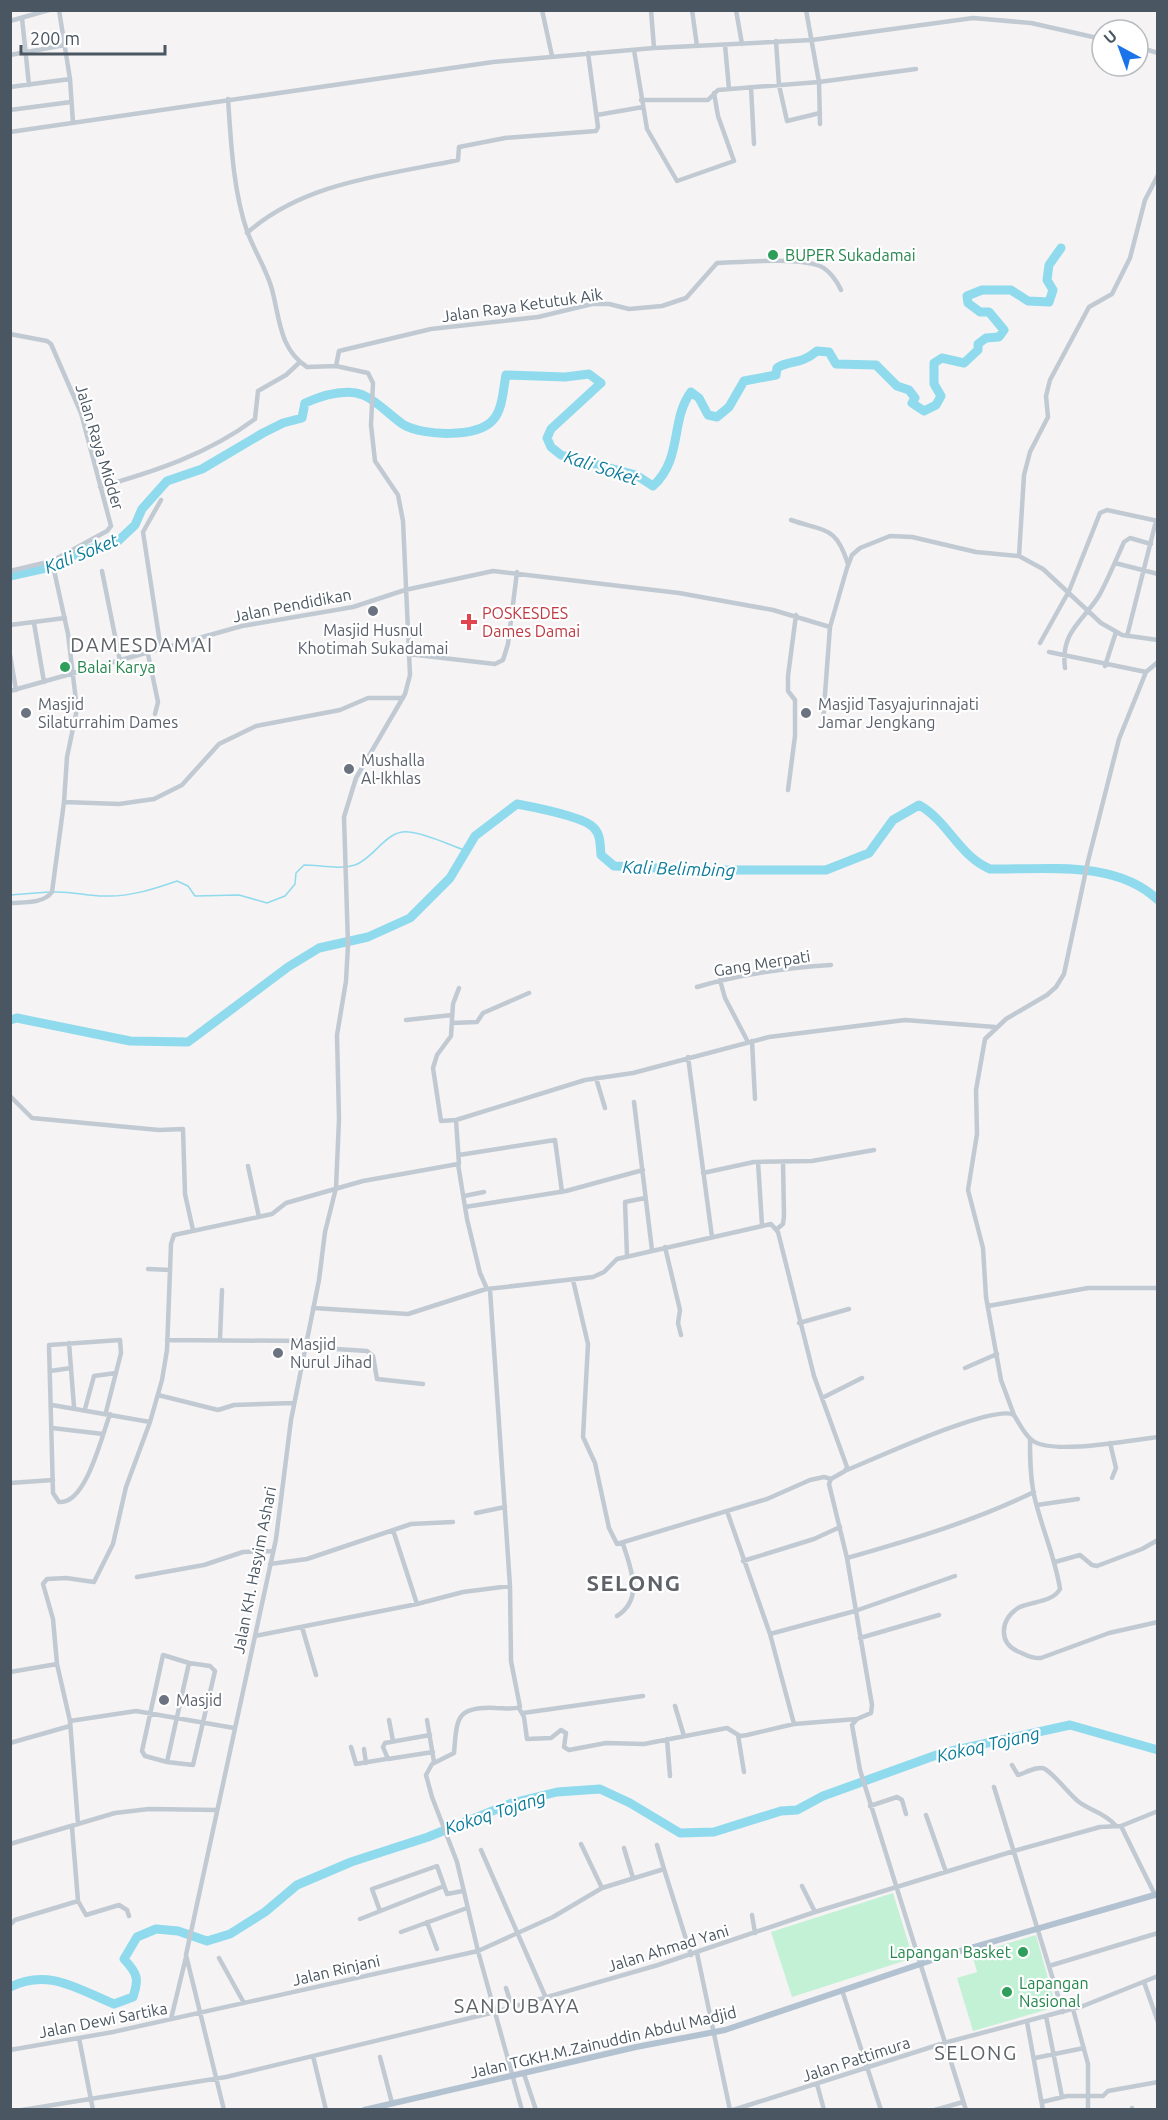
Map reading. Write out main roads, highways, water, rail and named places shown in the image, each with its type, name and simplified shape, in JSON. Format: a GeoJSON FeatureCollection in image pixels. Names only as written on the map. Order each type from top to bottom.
{"type":"FeatureCollection","features":[{"type":"Feature","properties":{"kind":"main road","name":"Jalan TGKH.M.Zainuddin Abdul Madjid"},"geometry":{"type":"LineString","coordinates":[[364,2109],[636,2047],[714,2033],[920,1964],[1157,1896]]}},
{"type":"Feature","properties":{"kind":"waterway","name":"Kali Soket"},"geometry":{"type":"LineString","coordinates":[[10,576],[46,568],[88,549],[117,542],[135,525],[142,509],[167,481],[202,469],[263,433],[283,423],[302,418],[305,403],[333,394],[349,392],[363,395],[413,429],[437,433],[463,432],[475,430],[493,420],[501,405],[506,375],[565,377],[589,374],[601,383],[551,429],[547,438],[551,447],[561,455],[636,475],[653,486],[669,464],[680,415],[691,392],[699,398],[708,415],[717,417],[729,407],[744,381],[776,375],[777,368],[805,359],[817,351],[829,352],[836,364],[876,365],[897,386],[909,390],[915,398],[912,403],[924,411],[936,405],[941,396],[934,384],[934,363],[942,358],[964,363],[978,350],[978,344],[986,338],[999,337],[1004,330],[989,312],[980,312],[968,303],[967,296],[982,290],[1011,290],[1028,301],[1049,302],[1053,290],[1047,280],[1049,265],[1061,248]]}},
{"type":"Feature","properties":{"kind":"waterway","name":"Kali Belimbing"},"geometry":{"type":"LineString","coordinates":[[10,1020],[17,1018],[130,1041],[188,1042],[288,967],[319,948],[368,937],[410,918],[450,878],[475,836],[517,804],[558,813],[589,824],[598,834],[601,855],[614,866],[699,870],[826,870],[869,853],[893,820],[919,805],[938,820],[970,856],[990,869],[1056,868],[1100,872],[1141,887],[1158,900]]}},
{"type":"Feature","properties":{"kind":"waterway"},"geometry":{"type":"LineString","coordinates":[[53,892],[114,896],[151,890],[177,881],[188,886],[195,896],[239,895],[267,903],[285,896],[295,884],[296,873],[304,865],[336,867],[355,865],[369,856],[387,839],[401,832],[424,835],[467,851]]}},
{"type":"Feature","properties":{"kind":"waterway"},"geometry":{"type":"LineString","coordinates":[[10,895],[49,892]]}},
{"type":"Feature","properties":{"kind":"waterway","name":"Kokoq Tojang"},"geometry":{"type":"LineString","coordinates":[[10,1987],[24,1982],[50,1980],[75,1987],[114,2004],[133,1997],[136,1977],[124,1959],[137,1937],[156,1929],[178,1931],[207,1941],[230,1934],[265,1912],[297,1885],[351,1862],[428,1837],[512,1803],[557,1792],[600,1789],[630,1803],[680,1833],[714,1832],[781,1811],[797,1810],[823,1796],[942,1753],[1070,1725],[1158,1750]]}},
{"type":"Feature","properties":{"kind":"place","name":"BUPER Sukadamai"},"geometry":{"type":"Point","coordinates":[773,255]}},
{"type":"Feature","properties":{"kind":"place","name":"Masjid Husnul Khotimah Sukadamai"},"geometry":{"type":"Point","coordinates":[373,611]}},
{"type":"Feature","properties":{"kind":"place","name":"POSKESDES Dames Damai"},"geometry":{"type":"Point","coordinates":[469,622]}},
{"type":"Feature","properties":{"kind":"place","name":"Balai Karya"},"geometry":{"type":"Point","coordinates":[65,667]}},
{"type":"Feature","properties":{"kind":"place","name":"Masjid Silaturrahim Dames"},"geometry":{"type":"Point","coordinates":[26,713]}},
{"type":"Feature","properties":{"kind":"place","name":"Masjid Tasyajurinnajati Jamar Jengkang"},"geometry":{"type":"Point","coordinates":[806,713]}},
{"type":"Feature","properties":{"kind":"place","name":"Mushalla Al-Ikhlas"},"geometry":{"type":"Point","coordinates":[349,769]}},
{"type":"Feature","properties":{"kind":"place","name":"Masjid Nurul Jihad"},"geometry":{"type":"Point","coordinates":[278,1353]}},
{"type":"Feature","properties":{"kind":"place","name":"Masjid"},"geometry":{"type":"Point","coordinates":[164,1700]}},
{"type":"Feature","properties":{"kind":"place","name":"Lapangan Basket"},"geometry":{"type":"Point","coordinates":[1023,1952]}},
{"type":"Feature","properties":{"kind":"place","name":"Lapangan Nasional"},"geometry":{"type":"Point","coordinates":[1007,1992]}},
{"type":"Feature","properties":{"kind":"district","name":"DAMESDAMAI"},"geometry":{"type":"Point","coordinates":[142,644]}},
{"type":"Feature","properties":{"kind":"district","name":"SELONG"},"geometry":{"type":"Point","coordinates":[634,1582]}},
{"type":"Feature","properties":{"kind":"district","name":"SANDUBAYA"},"geometry":{"type":"Point","coordinates":[517,2005]}},
{"type":"Feature","properties":{"kind":"district","name":"SELONG"},"geometry":{"type":"Point","coordinates":[976,2052]}}]}
